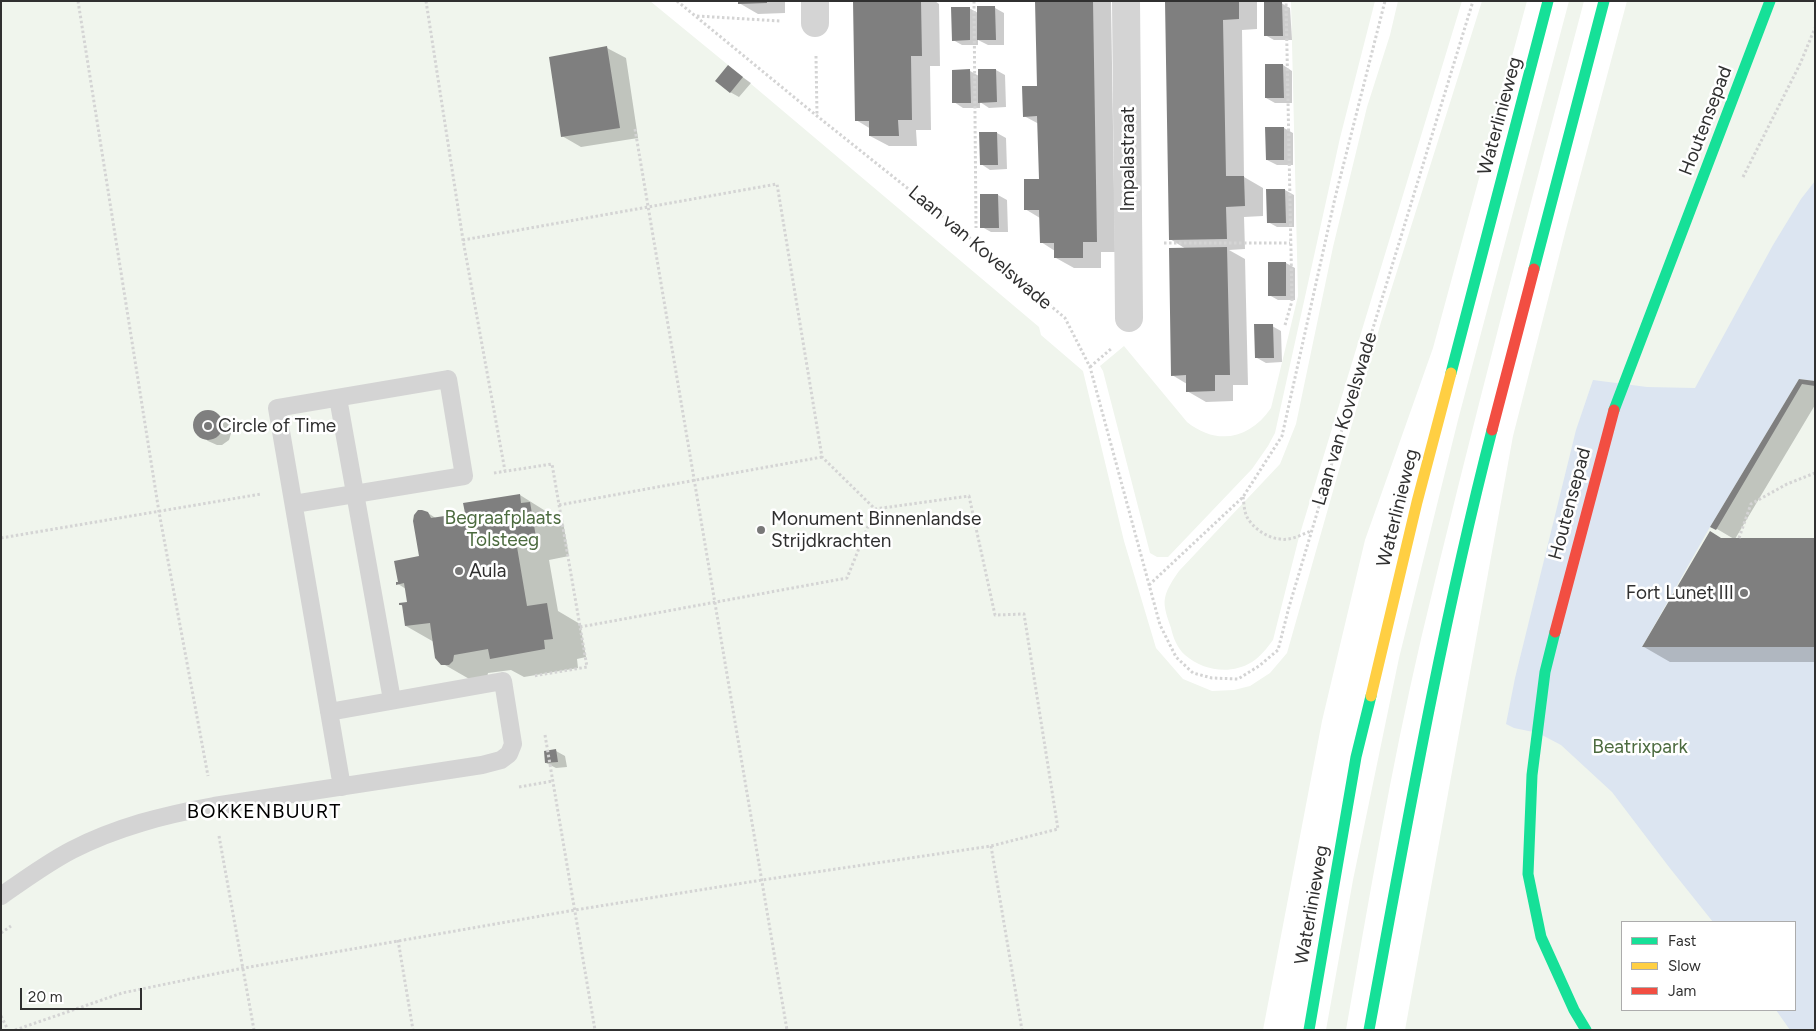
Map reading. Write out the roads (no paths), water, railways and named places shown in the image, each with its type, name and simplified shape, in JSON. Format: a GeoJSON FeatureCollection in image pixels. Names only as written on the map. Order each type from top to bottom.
{"type":"FeatureCollection","features":[{"type":"Feature","properties":{"kind":"main road","name":"Waterlinieweg"},"geometry":{"type":"LineString","coordinates":[[1309,1030],[1356,756],[1417,502],[1548,1]]}},
{"type":"Feature","properties":{"kind":"main road"},"geometry":{"type":"LineString","coordinates":[[1369,1030],[1416,772],[1472,512],[1604,1]]}},
{"type":"Feature","properties":{"kind":"main road","name":"Houtensepad"},"geometry":{"type":"LineString","coordinates":[[1586,1030],[1574,1010],[1541,937],[1528,874],[1532,775],[1545,672],[1610,421],[1770,1]]}},
{"type":"Feature","properties":{"kind":"street","name":"Impalastraat"},"geometry":{"type":"LineString","coordinates":[[1126,1],[1129,318]]}},
{"type":"Feature","properties":{"kind":"lane"},"geometry":{"type":"LineString","coordinates":[[292,496],[355,494],[464,476],[448,379],[277,408],[292,496],[329,712],[342,787]]}},
{"type":"Feature","properties":{"kind":"lane"},"geometry":{"type":"LineString","coordinates":[[338,398],[392,700]]}},
{"type":"Feature","properties":{"kind":"lane"},"geometry":{"type":"LineString","coordinates":[[1,896],[71,850],[106,834],[141,822],[174,813],[214,806],[482,765],[501,760],[509,754],[514,744],[503,681],[329,712]]}},
{"type":"Feature","properties":{"kind":"place","name":"Circle of Time"},"geometry":{"type":"Point","coordinates":[208,426]}},
{"type":"Feature","properties":{"kind":"place","name":"Monument Binnenlandse Strijdkrachten"},"geometry":{"type":"Point","coordinates":[761,530]}},
{"type":"Feature","properties":{"kind":"place","name":"Aula"},"geometry":{"type":"Point","coordinates":[459,571]}},
{"type":"Feature","properties":{"kind":"place","name":"Fort Lunet III"},"geometry":{"type":"Point","coordinates":[1744,593]}},
{"type":"Feature","properties":{"kind":"district","name":"BOKKENBUURT"},"geometry":{"type":"Point","coordinates":[264,812]}},
{"type":"Feature","properties":{"kind":"park label","name":"Begraafplaats Tolsteeg"},"geometry":{"type":"Point","coordinates":[503,529]}},
{"type":"Feature","properties":{"kind":"park label","name":"Beatrixpark"},"geometry":{"type":"Point","coordinates":[1640,747]}}]}
